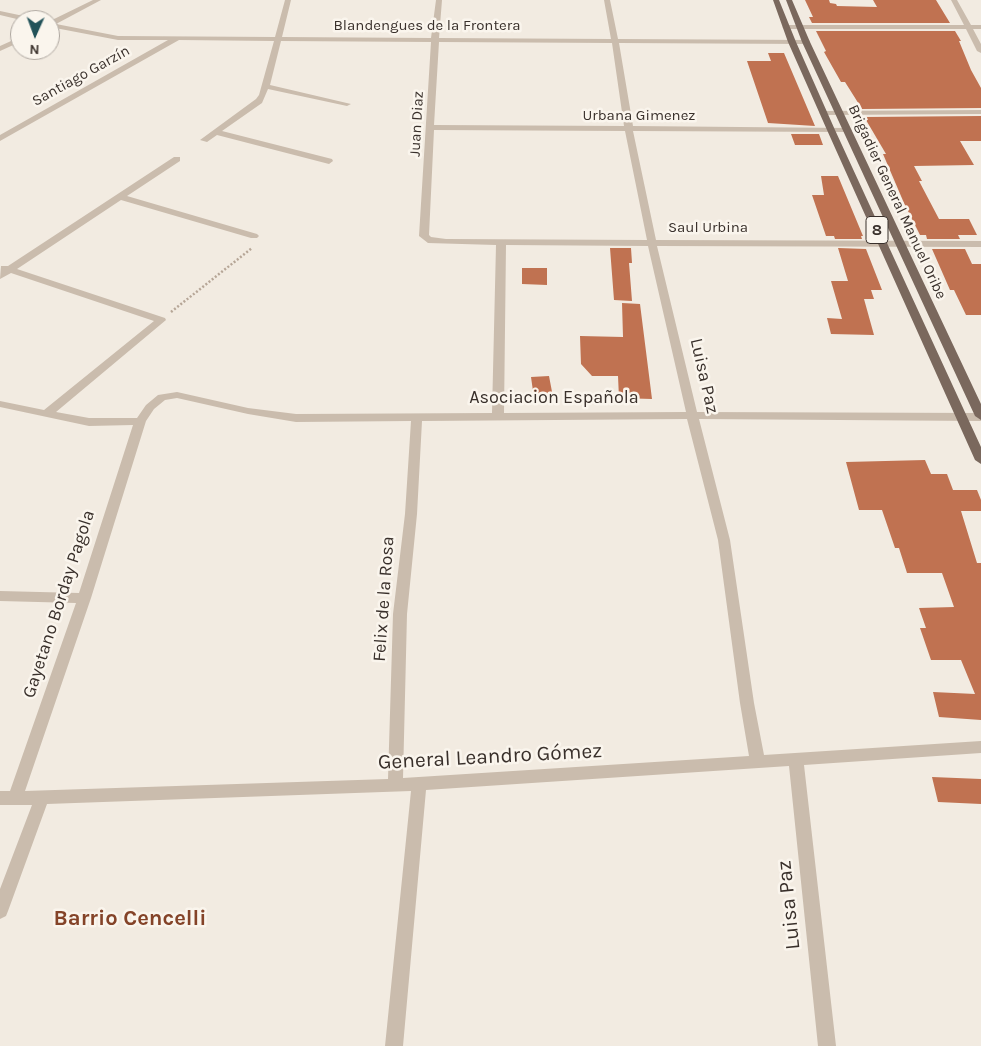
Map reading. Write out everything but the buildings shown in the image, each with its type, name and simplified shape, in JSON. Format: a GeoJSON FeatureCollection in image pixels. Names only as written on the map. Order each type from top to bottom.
{"type":"FeatureCollection","features":[{"type":"Feature","properties":{"kind":"main road","name":"Brigadier General Manuel Oribe"},"geometry":{"type":"LineString","coordinates":[[776,0],[792,42],[831,130],[981,460]]}},
{"type":"Feature","properties":{"kind":"main road","name":"Brigadier General Manuel Oribe"},"geometry":{"type":"LineString","coordinates":[[789,0],[806,42],[981,416]]}},
{"type":"Feature","properties":{"kind":"main road"},"geometry":{"type":"LineString","coordinates":[[904,288],[921,288]]}},
{"type":"Feature","properties":{"kind":"main road"},"geometry":{"type":"LineString","coordinates":[[923,331],[941,331]]}},
{"type":"Feature","properties":{"kind":"street"},"geometry":{"type":"LineString","coordinates":[[60,20],[98,0]]}},
{"type":"Feature","properties":{"kind":"street"},"geometry":{"type":"LineString","coordinates":[[204,140],[259,101],[265,86],[288,0]]}},
{"type":"Feature","properties":{"kind":"street","name":"Juan Diaz"},"geometry":{"type":"LineString","coordinates":[[435,242],[424,236],[435,39],[440,0]]}},
{"type":"Feature","properties":{"kind":"street","name":"Luisa Paz"},"geometry":{"type":"LineString","coordinates":[[607,0],[629,130],[652,243],[692,416],[724,540],[747,703],[758,762]]}},
{"type":"Feature","properties":{"kind":"street"},"geometry":{"type":"LineString","coordinates":[[954,0],[981,51]]}},
{"type":"Feature","properties":{"kind":"street","name":"Blandengues de la Frontera"},"geometry":{"type":"LineString","coordinates":[[60,27],[118,38],[806,42]]}},
{"type":"Feature","properties":{"kind":"street"},"geometry":{"type":"LineString","coordinates":[[786,27],[981,27]]}},
{"type":"Feature","properties":{"kind":"street","name":"Santiago Garzín"},"geometry":{"type":"LineString","coordinates":[[0,138],[176,39]]}},
{"type":"Feature","properties":{"kind":"street"},"geometry":{"type":"LineString","coordinates":[[265,86],[347,104]]}},
{"type":"Feature","properties":{"kind":"street"},"geometry":{"type":"LineString","coordinates":[[824,113],[981,112]]}},
{"type":"Feature","properties":{"kind":"street","name":"Urbana Gimenez"},"geometry":{"type":"LineString","coordinates":[[430,127],[629,130],[847,130]]}},
{"type":"Feature","properties":{"kind":"street"},"geometry":{"type":"LineString","coordinates":[[216,132],[329,161]]}},
{"type":"Feature","properties":{"kind":"street"},"geometry":{"type":"LineString","coordinates":[[3,271],[121,197],[177,159]]}},
{"type":"Feature","properties":{"kind":"street"},"geometry":{"type":"LineString","coordinates":[[121,197],[254,236]]}},
{"type":"Feature","properties":{"kind":"street","name":"Saul Urbina"},"geometry":{"type":"LineString","coordinates":[[435,242],[981,244]]}},
{"type":"Feature","properties":{"kind":"street"},"geometry":{"type":"LineString","coordinates":[[498,416],[501,242]]}},
{"type":"Feature","properties":{"kind":"street"},"geometry":{"type":"LineString","coordinates":[[3,271],[161,320]]}},
{"type":"Feature","properties":{"kind":"street"},"geometry":{"type":"LineString","coordinates":[[46,414],[161,320]]}},
{"type":"Feature","properties":{"kind":"street","name":"Asociacion Española"},"geometry":{"type":"LineString","coordinates":[[140,422],[150,407],[162,397],[177,395],[248,411],[296,418],[417,416],[981,416]]}},
{"type":"Feature","properties":{"kind":"street"},"geometry":{"type":"LineString","coordinates":[[0,404],[89,422],[140,422]]}},
{"type":"Feature","properties":{"kind":"street","name":"Felix de la Rosa"},"geometry":{"type":"LineString","coordinates":[[395,784],[400,614],[411,514],[417,416]]}},
{"type":"Feature","properties":{"kind":"street","name":"Gayetano Borday Pagola"},"geometry":{"type":"LineString","coordinates":[[7,798],[84,598],[140,422]]}},
{"type":"Feature","properties":{"kind":"street"},"geometry":{"type":"LineString","coordinates":[[0,596],[84,598]]}},
{"type":"Feature","properties":{"kind":"street","name":"General Leandro Gómez"},"geometry":{"type":"LineString","coordinates":[[7,798],[419,784],[981,747]]}},
{"type":"Feature","properties":{"kind":"street","name":"Luisa Paz"},"geometry":{"type":"LineString","coordinates":[[796,760],[828,1046]]}},
{"type":"Feature","properties":{"kind":"street"},"geometry":{"type":"LineString","coordinates":[[394,1046],[419,784]]}},
{"type":"Feature","properties":{"kind":"street"},"geometry":{"type":"LineString","coordinates":[[0,911],[42,798]]}},
{"type":"Feature","properties":{"kind":"path"},"geometry":{"type":"LineString","coordinates":[[161,320],[256,245],[260,240],[254,236]]}},
{"type":"Feature","properties":{"kind":"district","name":"Barrio Cencelli"},"geometry":{"type":"Point","coordinates":[130,919]}}]}
